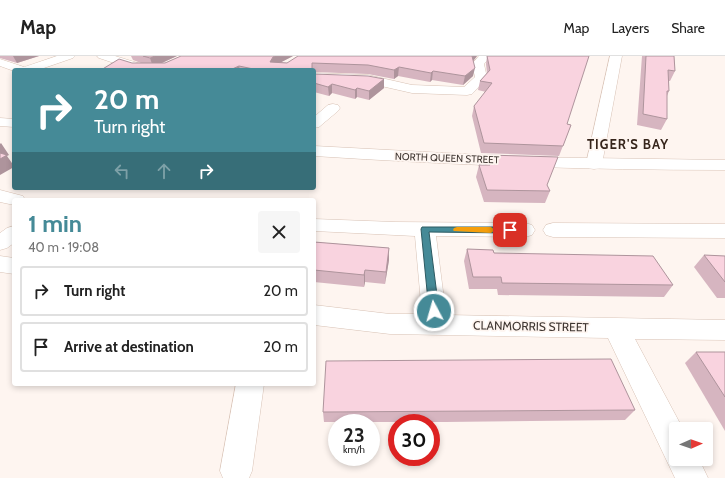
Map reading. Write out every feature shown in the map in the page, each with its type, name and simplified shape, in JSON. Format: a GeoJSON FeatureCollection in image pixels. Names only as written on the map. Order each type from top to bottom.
{"type":"FeatureCollection","features":[{"type":"Feature","properties":{"kind":"street"},"geometry":{"type":"LineString","coordinates":[[32,68],[69,56]]}},
{"type":"Feature","properties":{"kind":"street"},"geometry":{"type":"LineString","coordinates":[[103,56],[141,68]]}},
{"type":"Feature","properties":{"kind":"street"},"geometry":{"type":"LineString","coordinates":[[316,77],[368,79],[412,89],[467,91],[481,78],[478,64],[485,56]]}},
{"type":"Feature","properties":{"kind":"street"},"geometry":{"type":"LineString","coordinates":[[594,164],[616,56]]}},
{"type":"Feature","properties":{"kind":"street"},"geometry":{"type":"LineString","coordinates":[[0,62],[16,68]]}},
{"type":"Feature","properties":{"kind":"street"},"geometry":{"type":"LineString","coordinates":[[316,122],[333,108]]}},
{"type":"Feature","properties":{"kind":"street"},"geometry":{"type":"LineString","coordinates":[[0,122],[12,123]]}},
{"type":"Feature","properties":{"kind":"street","name":"NORTH QUEEN STREET"},"geometry":{"type":"LineString","coordinates":[[316,151],[370,155],[594,164],[725,165]]}},
{"type":"Feature","properties":{"kind":"street"},"geometry":{"type":"LineString","coordinates":[[0,196],[12,199]]}},
{"type":"Feature","properties":{"kind":"street"},"geometry":{"type":"LineString","coordinates":[[316,225],[425,229],[525,230]]}},
{"type":"Feature","properties":{"kind":"street"},"geometry":{"type":"LineString","coordinates":[[425,229],[435,325]]}},
{"type":"Feature","properties":{"kind":"street"},"geometry":{"type":"LineString","coordinates":[[553,230],[725,231]]}},
{"type":"Feature","properties":{"kind":"street"},"geometry":{"type":"LineString","coordinates":[[0,243],[12,234]]}},
{"type":"Feature","properties":{"kind":"street"},"geometry":{"type":"LineString","coordinates":[[0,264],[12,266]]}},
{"type":"Feature","properties":{"kind":"street","name":"CLANMORRIS STREET"},"geometry":{"type":"LineString","coordinates":[[316,315],[390,324],[725,330]]}},
{"type":"Feature","properties":{"kind":"street"},"geometry":{"type":"LineString","coordinates":[[616,328],[669,433]]}},
{"type":"Feature","properties":{"kind":"street"},"geometry":{"type":"LineString","coordinates":[[236,472],[250,386]]}},
{"type":"Feature","properties":{"kind":"street"},"geometry":{"type":"LineString","coordinates":[[686,466],[692,478]]}},
{"type":"Feature","properties":{"kind":"building"},"geometry":{"type":"Polygon","coordinates":[[[143,56],[155,56],[150,58],[143,56]]]}},
{"type":"Feature","properties":{"kind":"building"},"geometry":{"type":"Polygon","coordinates":[[[181,56],[275,56],[270,62],[287,63],[298,56],[472,56],[475,68],[465,76],[433,71],[431,73],[399,67],[394,70],[368,65],[312,63],[312,68],[248,68],[239,66],[234,68],[104,68],[119,59],[132,63],[165,63],[181,56]]]}},
{"type":"Feature","properties":{"kind":"building"},"geometry":{"type":"Polygon","coordinates":[[[487,56],[589,56],[567,124],[571,125],[563,146],[484,143],[474,106],[492,83],[480,81],[490,70],[487,56]]]}},
{"type":"Feature","properties":{"kind":"building"},"geometry":{"type":"Polygon","coordinates":[[[646,56],[674,56],[675,71],[668,70],[669,91],[667,91],[667,119],[643,114],[646,56]]]}},
{"type":"Feature","properties":{"kind":"building"},"geometry":{"type":"Polygon","coordinates":[[[316,74],[368,76],[384,79],[369,91],[357,88],[355,90],[332,84],[328,87],[316,84],[316,74]]]}},
{"type":"Feature","properties":{"kind":"building"},"geometry":{"type":"Polygon","coordinates":[[[0,153],[7,155],[0,159],[0,153]]]}},
{"type":"Feature","properties":{"kind":"building"},"geometry":{"type":"Polygon","coordinates":[[[487,155],[558,157],[547,185],[550,191],[487,190],[479,165],[490,165],[487,155]]]}},
{"type":"Feature","properties":{"kind":"building"},"geometry":{"type":"Polygon","coordinates":[[[316,242],[389,248],[386,272],[365,270],[364,275],[316,270],[316,242]]]}},
{"type":"Feature","properties":{"kind":"building"},"geometry":{"type":"Polygon","coordinates":[[[467,249],[493,250],[494,253],[653,256],[673,285],[502,283],[501,277],[473,277],[467,249]]]}},
{"type":"Feature","properties":{"kind":"building"},"geometry":{"type":"Polygon","coordinates":[[[704,255],[725,256],[725,282],[704,255]]]}},
{"type":"Feature","properties":{"kind":"building"},"geometry":{"type":"Polygon","coordinates":[[[696,352],[725,352],[725,397],[696,352]]]}},
{"type":"Feature","properties":{"kind":"building"},"geometry":{"type":"Polygon","coordinates":[[[611,359],[635,410],[323,412],[326,361],[611,359]]]}},
{"type":"Feature","properties":{"kind":"slow traffic"},"geometry":{"type":"LineString","coordinates":[[457,230],[491,230]]}},
{"type":"Feature","properties":{"kind":"district","name":"TIGER'S BAY"},"geometry":{"type":"Point","coordinates":[628,144]}},
{"type":"Feature","properties":{"kind":"route"},"geometry":{"type":"LineString","coordinates":[[434,311],[425,229],[510,230]]}}]}
